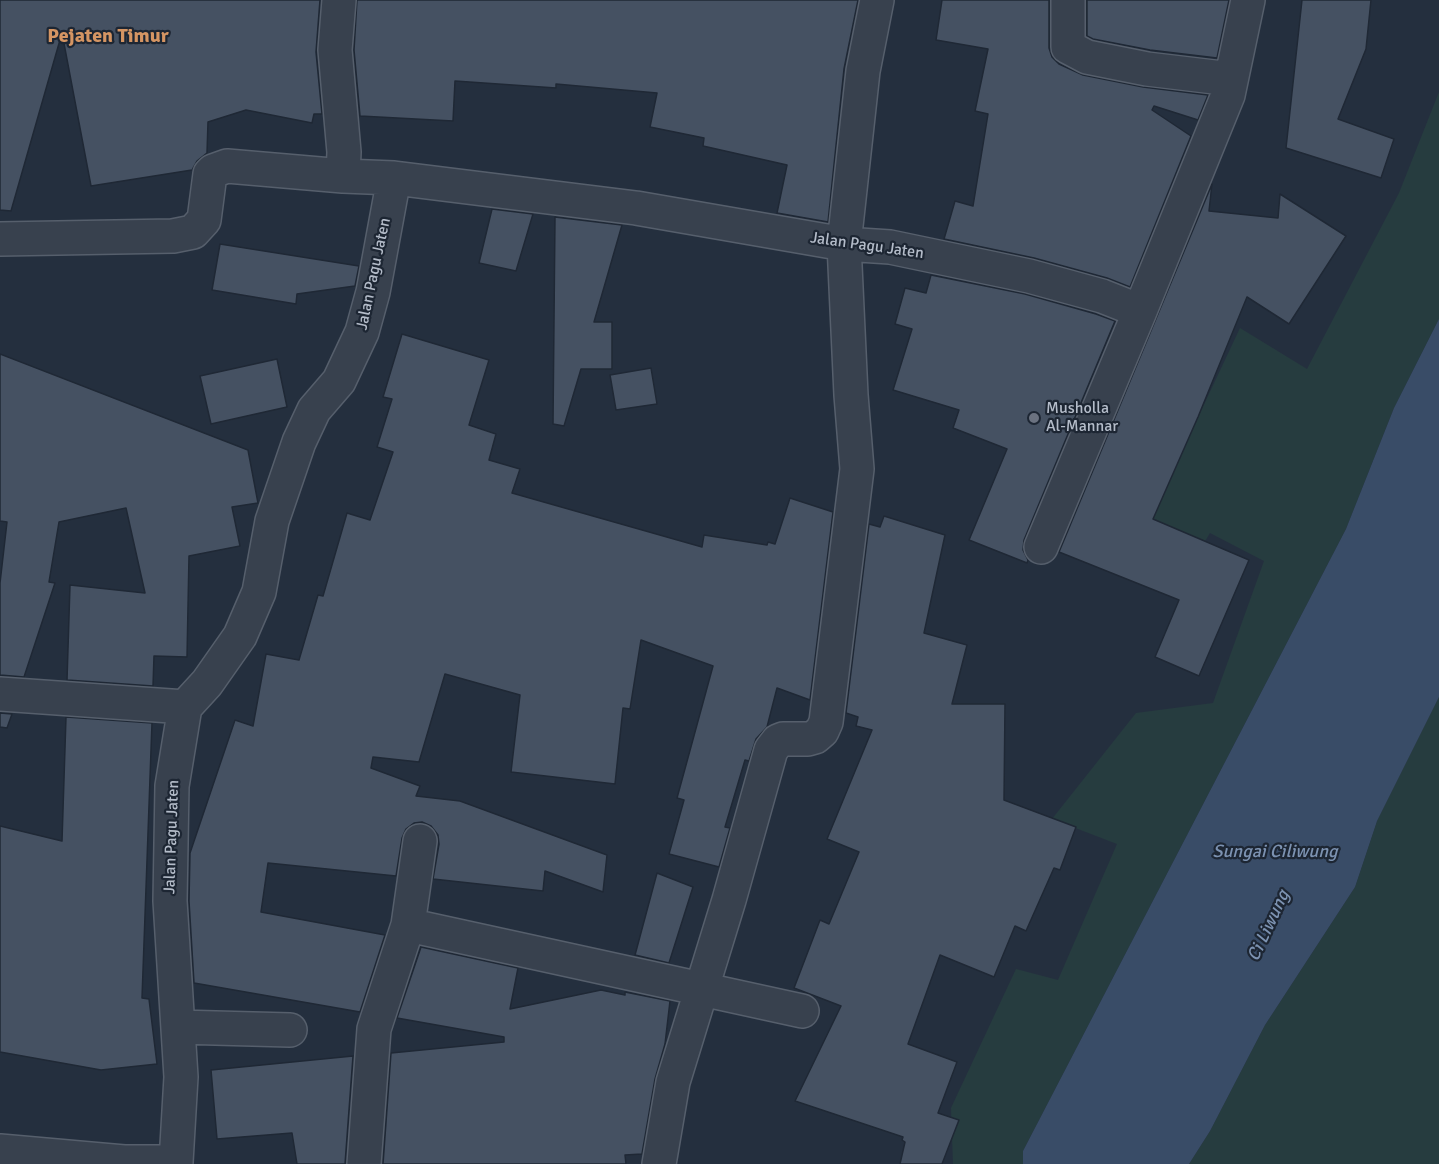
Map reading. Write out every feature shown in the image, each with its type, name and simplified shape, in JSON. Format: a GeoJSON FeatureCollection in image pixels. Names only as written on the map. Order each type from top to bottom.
{"type":"FeatureCollection","features":[{"type":"Feature","properties":{"kind":"street"},"geometry":{"type":"LineString","coordinates":[[339,0],[335,50],[344,176]]}},
{"type":"Feature","properties":{"kind":"street"},"geometry":{"type":"LineString","coordinates":[[659,1164],[673,1082],[771,750],[778,741],[783,739],[808,739],[815,736],[822,731],[826,722],[857,469],[844,244],[863,71],[877,0]]}},
{"type":"Feature","properties":{"kind":"street"},"geometry":{"type":"LineString","coordinates":[[1068,0],[1068,47],[1087,57],[1147,69],[1231,79]]}},
{"type":"Feature","properties":{"kind":"street"},"geometry":{"type":"LineString","coordinates":[[1041,548],[1228,95],[1248,0]]}},
{"type":"Feature","properties":{"kind":"street"},"geometry":{"type":"LineString","coordinates":[[0,239],[173,236],[193,232],[204,220],[210,174],[227,166],[394,178]]}},
{"type":"Feature","properties":{"kind":"street","name":"Jalan Pagu Jaten"},"geometry":{"type":"LineString","coordinates":[[0,1150],[124,1162],[176,1163],[181,1077],[170,901],[172,798],[185,707],[207,683],[240,636],[259,592],[272,521],[299,442],[314,410],[339,381],[363,332],[373,292],[394,178],[636,208],[844,244],[890,247],[1029,276],[1102,296],[1140,311]]}},
{"type":"Feature","properties":{"kind":"street"},"geometry":{"type":"LineString","coordinates":[[0,694],[185,707]]}},
{"type":"Feature","properties":{"kind":"street"},"geometry":{"type":"LineString","coordinates":[[364,1164],[374,1029],[408,925],[420,841]]}},
{"type":"Feature","properties":{"kind":"street"},"geometry":{"type":"LineString","coordinates":[[408,925],[802,1011]]}},
{"type":"Feature","properties":{"kind":"street"},"geometry":{"type":"LineString","coordinates":[[178,1027],[290,1030]]}},
{"type":"Feature","properties":{"kind":"green space"},"geometry":{"type":"Polygon","coordinates":[[[1439,92],[1439,319],[1394,408],[1346,529],[1023,1151],[1023,1164],[953,1164],[951,1108],[1016,969],[1058,980],[1117,844],[1052,819],[1136,713],[1213,703],[1264,561],[1210,533],[1172,596],[1118,571],[1168,481],[1240,328],[1307,369],[1399,193],[1439,92]]]}},
{"type":"Feature","properties":{"kind":"green space"},"geometry":{"type":"Polygon","coordinates":[[[1439,697],[1439,1164],[1189,1164],[1210,1131],[1265,1025],[1355,887],[1377,821],[1439,697]]]}},
{"type":"Feature","properties":{"kind":"water","name":"Sungai Ciliwung"},"geometry":{"type":"Polygon","coordinates":[[[1439,319],[1439,697],[1377,821],[1355,887],[1265,1025],[1210,1131],[1189,1164],[1023,1164],[1023,1151],[1346,529],[1394,408],[1439,319]]]}},
{"type":"Feature","properties":{"kind":"building"},"geometry":{"type":"Polygon","coordinates":[[[0,0],[320,0],[316,52],[322,114],[314,114],[312,123],[246,110],[208,122],[207,153],[197,161],[192,170],[91,186],[62,33],[11,211],[0,210],[0,0]]]}},
{"type":"Feature","properties":{"kind":"building"},"geometry":{"type":"Polygon","coordinates":[[[357,0],[858,0],[844,69],[828,222],[777,213],[787,165],[703,146],[704,138],[650,127],[657,93],[556,84],[556,88],[455,81],[453,121],[360,116],[354,50],[357,0]]]}},
{"type":"Feature","properties":{"kind":"building"},"geometry":{"type":"Polygon","coordinates":[[[942,0],[1049,0],[1049,48],[1052,57],[1059,64],[1083,75],[1143,87],[1208,95],[1198,120],[1154,106],[1152,110],[1191,136],[1130,287],[1107,278],[1034,258],[944,239],[955,201],[973,206],[988,114],[975,111],[988,49],[936,40],[942,0]]]}},
{"type":"Feature","properties":{"kind":"building"},"geometry":{"type":"Polygon","coordinates":[[[1087,0],[1229,0],[1217,58],[1150,50],[1093,39],[1087,36],[1087,0]]]}},
{"type":"Feature","properties":{"kind":"building"},"geometry":{"type":"Polygon","coordinates":[[[1302,0],[1371,0],[1366,49],[1338,119],[1394,139],[1381,178],[1286,148],[1302,0]]]}},
{"type":"Feature","properties":{"kind":"building"},"geometry":{"type":"Polygon","coordinates":[[[1212,184],[1209,211],[1278,218],[1280,194],[1346,236],[1289,324],[1247,297],[1153,519],[1249,560],[1199,676],[1155,657],[1179,600],[1059,552],[1212,184]]]}},
{"type":"Feature","properties":{"kind":"building"},"geometry":{"type":"Polygon","coordinates":[[[492,209],[533,214],[516,271],[479,263],[492,209]]]}},
{"type":"Feature","properties":{"kind":"building"},"geometry":{"type":"Polygon","coordinates":[[[555,217],[622,225],[594,322],[612,322],[612,369],[581,369],[564,426],[553,424],[555,217]]]}},
{"type":"Feature","properties":{"kind":"building"},"geometry":{"type":"Polygon","coordinates":[[[220,244],[359,266],[355,286],[297,294],[296,304],[212,290],[220,244]]]}},
{"type":"Feature","properties":{"kind":"building"},"geometry":{"type":"Polygon","coordinates":[[[931,275],[1025,294],[1115,321],[1024,540],[1023,550],[1028,560],[1027,563],[969,540],[1007,449],[953,428],[959,410],[893,390],[912,329],[895,324],[905,288],[926,293],[931,275]]]}},
{"type":"Feature","properties":{"kind":"building"},"geometry":{"type":"Polygon","coordinates":[[[402,334],[489,360],[469,425],[496,434],[489,460],[520,469],[512,493],[702,547],[704,535],[767,545],[768,542],[775,544],[790,498],[833,512],[810,700],[777,688],[767,727],[756,739],[749,761],[745,760],[725,827],[730,828],[719,867],[669,854],[684,800],[677,798],[713,666],[641,640],[630,709],[623,708],[615,784],[511,772],[520,695],[445,674],[419,762],[373,757],[371,768],[420,786],[416,796],[460,801],[607,855],[603,892],[545,871],[543,891],[433,879],[439,844],[438,835],[431,826],[422,822],[414,823],[406,829],[402,838],[396,876],[268,863],[261,912],[385,935],[360,1012],[194,983],[189,901],[190,853],[235,720],[253,726],[266,654],[299,660],[318,595],[323,596],[347,513],[370,520],[393,452],[377,447],[392,399],[383,397],[402,334]]]}},
{"type":"Feature","properties":{"kind":"building"},"geometry":{"type":"Polygon","coordinates":[[[0,354],[248,450],[258,503],[232,507],[240,546],[189,556],[187,657],[154,656],[153,686],[67,680],[70,585],[145,593],[126,508],[59,522],[49,582],[55,583],[24,677],[0,675],[0,583],[7,522],[0,521],[0,354]]]}},
{"type":"Feature","properties":{"kind":"building"},"geometry":{"type":"Polygon","coordinates":[[[277,359],[287,407],[211,424],[200,376],[277,359]]]}},
{"type":"Feature","properties":{"kind":"building"},"geometry":{"type":"Polygon","coordinates":[[[651,368],[657,404],[616,410],[610,375],[651,368]]]}},
{"type":"Feature","properties":{"kind":"building"},"geometry":{"type":"Polygon","coordinates":[[[884,516],[945,535],[924,633],[967,645],[952,704],[1005,704],[1004,800],[1076,827],[1060,870],[1054,868],[1026,931],[1015,926],[994,977],[940,955],[908,1044],[957,1062],[938,1113],[959,1120],[942,1164],[900,1164],[905,1142],[902,1140],[903,1137],[795,1101],[841,1006],[794,988],[820,920],[829,924],[859,852],[827,839],[872,730],[856,726],[858,717],[846,713],[869,524],[880,527],[884,516]]]}},
{"type":"Feature","properties":{"kind":"building"},"geometry":{"type":"Polygon","coordinates":[[[0,713],[12,714],[7,728],[0,727],[0,713]]]}},
{"type":"Feature","properties":{"kind":"building"},"geometry":{"type":"Polygon","coordinates":[[[66,717],[152,723],[142,998],[149,999],[157,1064],[101,1070],[0,1052],[0,826],[62,841],[66,717]]]}},
{"type":"Feature","properties":{"kind":"building"},"geometry":{"type":"Polygon","coordinates":[[[657,873],[693,887],[669,963],[635,955],[657,873]]]}},
{"type":"Feature","properties":{"kind":"building"},"geometry":{"type":"Polygon","coordinates":[[[421,947],[518,968],[510,1009],[601,990],[625,995],[625,992],[670,1001],[665,1044],[655,1079],[642,1154],[625,1155],[626,1164],[383,1164],[391,1053],[504,1042],[504,1037],[397,1018],[421,947]]]}},
{"type":"Feature","properties":{"kind":"building"},"geometry":{"type":"Polygon","coordinates":[[[353,1056],[345,1164],[297,1164],[292,1133],[217,1139],[211,1070],[353,1056]]]}},
{"type":"Feature","properties":{"kind":"place","name":"Musholla Al-Mannar"},"geometry":{"type":"Point","coordinates":[1034,418]}},
{"type":"Feature","properties":{"kind":"district","name":"Pejaten Timur"},"geometry":{"type":"Point","coordinates":[108,37]}},
{"type":"Feature","properties":{"kind":"water label","name":"Ci Liwung"},"geometry":{"type":"Point","coordinates":[1269,926]}}]}
